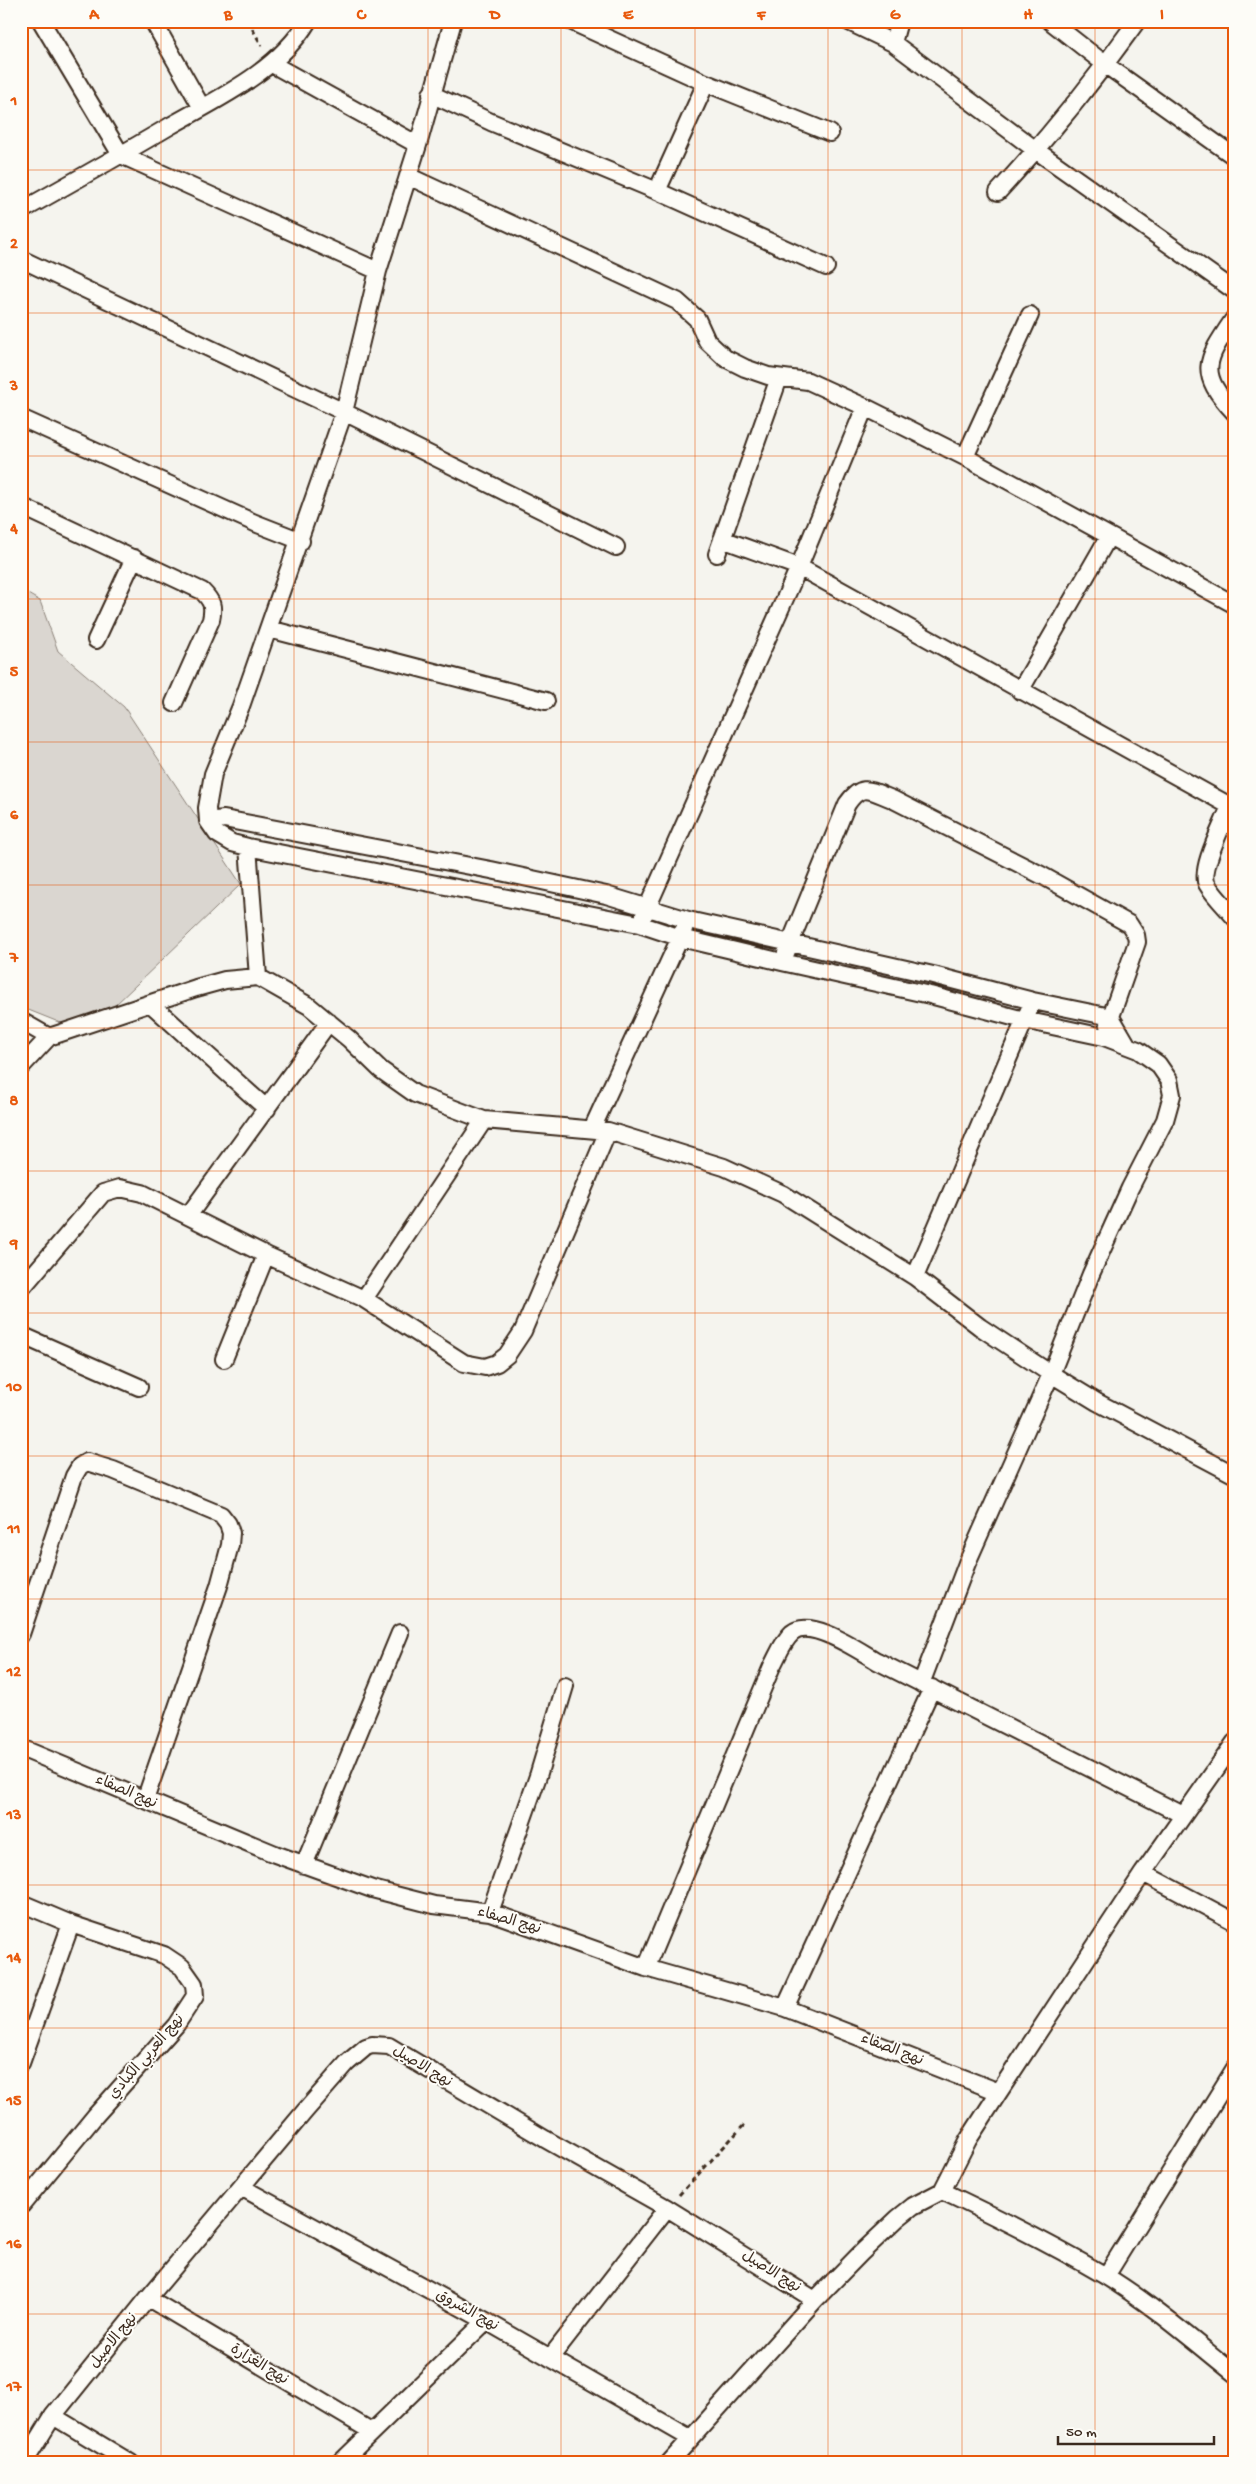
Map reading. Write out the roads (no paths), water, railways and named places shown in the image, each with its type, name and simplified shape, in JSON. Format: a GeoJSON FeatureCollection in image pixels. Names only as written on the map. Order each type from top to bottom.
{"type":"FeatureCollection","features":[{"type":"Feature","properties":{"kind":"street"},"geometry":{"type":"LineString","coordinates":[[41,21],[121,155],[378,270]]}},
{"type":"Feature","properties":{"kind":"street"},"geometry":{"type":"LineString","coordinates":[[153,21],[202,108]]}},
{"type":"Feature","properties":{"kind":"street"},"geometry":{"type":"LineString","coordinates":[[22,210],[202,108],[272,64],[298,38],[308,21]]}},
{"type":"Feature","properties":{"kind":"street"},"geometry":{"type":"LineString","coordinates":[[453,21],[418,145],[378,270],[344,412],[301,541],[241,706],[213,774],[207,808],[208,821],[217,834],[232,843],[248,847],[571,909],[639,924],[681,938],[930,995],[1024,1020],[1104,1037],[1138,1050],[1158,1064],[1169,1080],[1172,1095],[1165,1120],[1130,1188],[1091,1274],[1052,1374],[967,1564],[927,1686],[785,2008]]}},
{"type":"Feature","properties":{"kind":"street"},"geometry":{"type":"LineString","coordinates":[[570,21],[706,83],[830,133]]}},
{"type":"Feature","properties":{"kind":"street"},"geometry":{"type":"LineString","coordinates":[[894,43],[899,21]]}},
{"type":"Feature","properties":{"kind":"street"},"geometry":{"type":"LineString","coordinates":[[1050,21],[1106,65],[1235,157]]}},
{"type":"Feature","properties":{"kind":"street"},"geometry":{"type":"LineString","coordinates":[[998,192],[1037,151],[1106,65],[1137,21]]}},
{"type":"Feature","properties":{"kind":"street"},"geometry":{"type":"LineString","coordinates":[[849,22],[894,43],[1037,151],[1235,291]]}},
{"type":"Feature","properties":{"kind":"street"},"geometry":{"type":"LineString","coordinates":[[272,64],[418,145]]}},
{"type":"Feature","properties":{"kind":"street"},"geometry":{"type":"LineString","coordinates":[[656,191],[706,83]]}},
{"type":"Feature","properties":{"kind":"street"},"geometry":{"type":"LineString","coordinates":[[431,94],[491,122],[656,191],[826,267]]}},
{"type":"Feature","properties":{"kind":"street"},"geometry":{"type":"LineString","coordinates":[[408,176],[676,302],[697,320],[707,341],[725,358],[745,368],[778,378],[808,381],[865,407],[965,457],[1235,605]]}},
{"type":"Feature","properties":{"kind":"street"},"geometry":{"type":"LineString","coordinates":[[21,259],[344,412],[616,547]]}},
{"type":"Feature","properties":{"kind":"street"},"geometry":{"type":"LineString","coordinates":[[965,457],[1030,314]]}},
{"type":"Feature","properties":{"kind":"street"},"geometry":{"type":"LineString","coordinates":[[1235,317],[1214,348],[1209,366],[1209,379],[1218,395],[1235,413]]}},
{"type":"Feature","properties":{"kind":"street"},"geometry":{"type":"LineString","coordinates":[[778,378],[720,547],[799,567],[1020,691],[1233,804],[1209,859],[1205,878],[1210,888],[1235,918]]}},
{"type":"Feature","properties":{"kind":"street"},"geometry":{"type":"LineString","coordinates":[[639,924],[799,567],[865,407]]}},
{"type":"Feature","properties":{"kind":"street"},"geometry":{"type":"LineString","coordinates":[[21,418],[255,523],[301,541]]}},
{"type":"Feature","properties":{"kind":"street"},"geometry":{"type":"LineString","coordinates":[[21,506],[202,591],[210,599],[214,608],[174,703]]}},
{"type":"Feature","properties":{"kind":"street"},"geometry":{"type":"LineString","coordinates":[[1020,691],[1109,536]]}},
{"type":"Feature","properties":{"kind":"street"},"geometry":{"type":"LineString","coordinates":[[96,640],[134,558]]}},
{"type":"Feature","properties":{"kind":"street"},"geometry":{"type":"LineString","coordinates":[[269,628],[546,701]]}},
{"type":"Feature","properties":{"kind":"street"},"geometry":{"type":"LineString","coordinates":[[782,962],[847,804],[856,792],[867,790],[892,799],[1043,876],[1129,924],[1136,935],[1137,942],[1104,1037]]}},
{"type":"Feature","properties":{"kind":"street"},"geometry":{"type":"LineString","coordinates":[[208,821],[224,819],[491,870],[648,906],[688,920],[933,975],[1033,1001],[1111,1016],[1128,1046]]}},
{"type":"Feature","properties":{"kind":"street"},"geometry":{"type":"LineString","coordinates":[[248,847],[258,977]]}},
{"type":"Feature","properties":{"kind":"street"},"geometry":{"type":"LineString","coordinates":[[21,1289],[103,1193],[120,1188],[142,1193],[266,1255],[364,1299],[464,1363],[485,1367],[497,1364],[507,1355],[524,1331],[600,1130],[688,920]]}},
{"type":"Feature","properties":{"kind":"street"},"geometry":{"type":"LineString","coordinates":[[21,1067],[48,1037],[225,980],[258,977],[309,1006],[381,1070],[415,1094],[484,1120],[600,1130],[724,1167],[783,1194],[915,1277],[980,1327],[1097,1402],[1235,1475]]}},
{"type":"Feature","properties":{"kind":"street"},"geometry":{"type":"LineString","coordinates":[[915,1277],[1033,1001]]}},
{"type":"Feature","properties":{"kind":"street"},"geometry":{"type":"LineString","coordinates":[[151,1004],[267,1109]]}},
{"type":"Feature","properties":{"kind":"street"},"geometry":{"type":"LineString","coordinates":[[21,1021],[48,1037]]}},
{"type":"Feature","properties":{"kind":"street"},"geometry":{"type":"LineString","coordinates":[[188,1216],[329,1022]]}},
{"type":"Feature","properties":{"kind":"street"},"geometry":{"type":"LineString","coordinates":[[364,1299],[484,1120]]}},
{"type":"Feature","properties":{"kind":"street"},"geometry":{"type":"LineString","coordinates":[[224,1359],[266,1255]]}},
{"type":"Feature","properties":{"kind":"street"},"geometry":{"type":"LineString","coordinates":[[21,1334],[139,1387]]}},
{"type":"Feature","properties":{"kind":"street"},"geometry":{"type":"LineString","coordinates":[[21,1634],[74,1476],[80,1466],[87,1462],[104,1467],[221,1515],[228,1524],[231,1533],[230,1545],[219,1586],[145,1800]]}},
{"type":"Feature","properties":{"kind":"street"},"geometry":{"type":"LineString","coordinates":[[646,1968],[772,1666],[792,1632],[806,1628],[831,1636],[1183,1815]]}},
{"type":"Feature","properties":{"kind":"street"},"geometry":{"type":"LineString","coordinates":[[304,1865],[400,1633]]}},
{"type":"Feature","properties":{"kind":"street"},"geometry":{"type":"LineString","coordinates":[[490,1912],[538,1776],[565,1686]]}},
{"type":"Feature","properties":{"kind":"street"},"geometry":{"type":"LineString","coordinates":[[669,2463],[815,2300],[898,2218],[913,2206],[942,2191],[968,2140],[998,2092],[1143,1873],[1235,1742]]}},
{"type":"Feature","properties":{"kind":"street","name":"نهج الصفاء"},"geometry":{"type":"LineString","coordinates":[[21,1748],[304,1865],[372,1889],[425,1903],[490,1912],[646,1968],[785,2008],[998,2092]]}},
{"type":"Feature","properties":{"kind":"street"},"geometry":{"type":"LineString","coordinates":[[1143,1873],[1235,1922]]}},
{"type":"Feature","properties":{"kind":"street","name":"نهج العربي الكبادي"},"geometry":{"type":"LineString","coordinates":[[21,1903],[71,1924],[164,1955],[182,1967],[194,1984],[195,1996],[176,2025],[95,2116],[21,2206]]}},
{"type":"Feature","properties":{"kind":"street"},"geometry":{"type":"LineString","coordinates":[[21,2063],[71,1924]]}},
{"type":"Feature","properties":{"kind":"street","name":"نهج الاصيل"},"geometry":{"type":"LineString","coordinates":[[24,2463],[53,2416],[241,2187],[347,2064],[366,2047],[379,2044],[389,2046],[529,2130],[667,2208],[815,2300]]}},
{"type":"Feature","properties":{"kind":"street"},"geometry":{"type":"LineString","coordinates":[[1106,2276],[1235,2068]]}},
{"type":"Feature","properties":{"kind":"street","name":"نهج الشروق"},"geometry":{"type":"LineString","coordinates":[[241,2187],[486,2321],[690,2438]]}},
{"type":"Feature","properties":{"kind":"street"},"geometry":{"type":"LineString","coordinates":[[942,2191],[1026,2232],[1106,2276],[1235,2374]]}},
{"type":"Feature","properties":{"kind":"street"},"geometry":{"type":"LineString","coordinates":[[550,2358],[667,2208]]}},
{"type":"Feature","properties":{"kind":"street","name":"نهج الغزارة"},"geometry":{"type":"LineString","coordinates":[[148,2298],[371,2432]]}},
{"type":"Feature","properties":{"kind":"street"},"geometry":{"type":"LineString","coordinates":[[340,2463],[486,2321]]}},
{"type":"Feature","properties":{"kind":"street"},"geometry":{"type":"LineString","coordinates":[[53,2416],[131,2463]]}}]}
